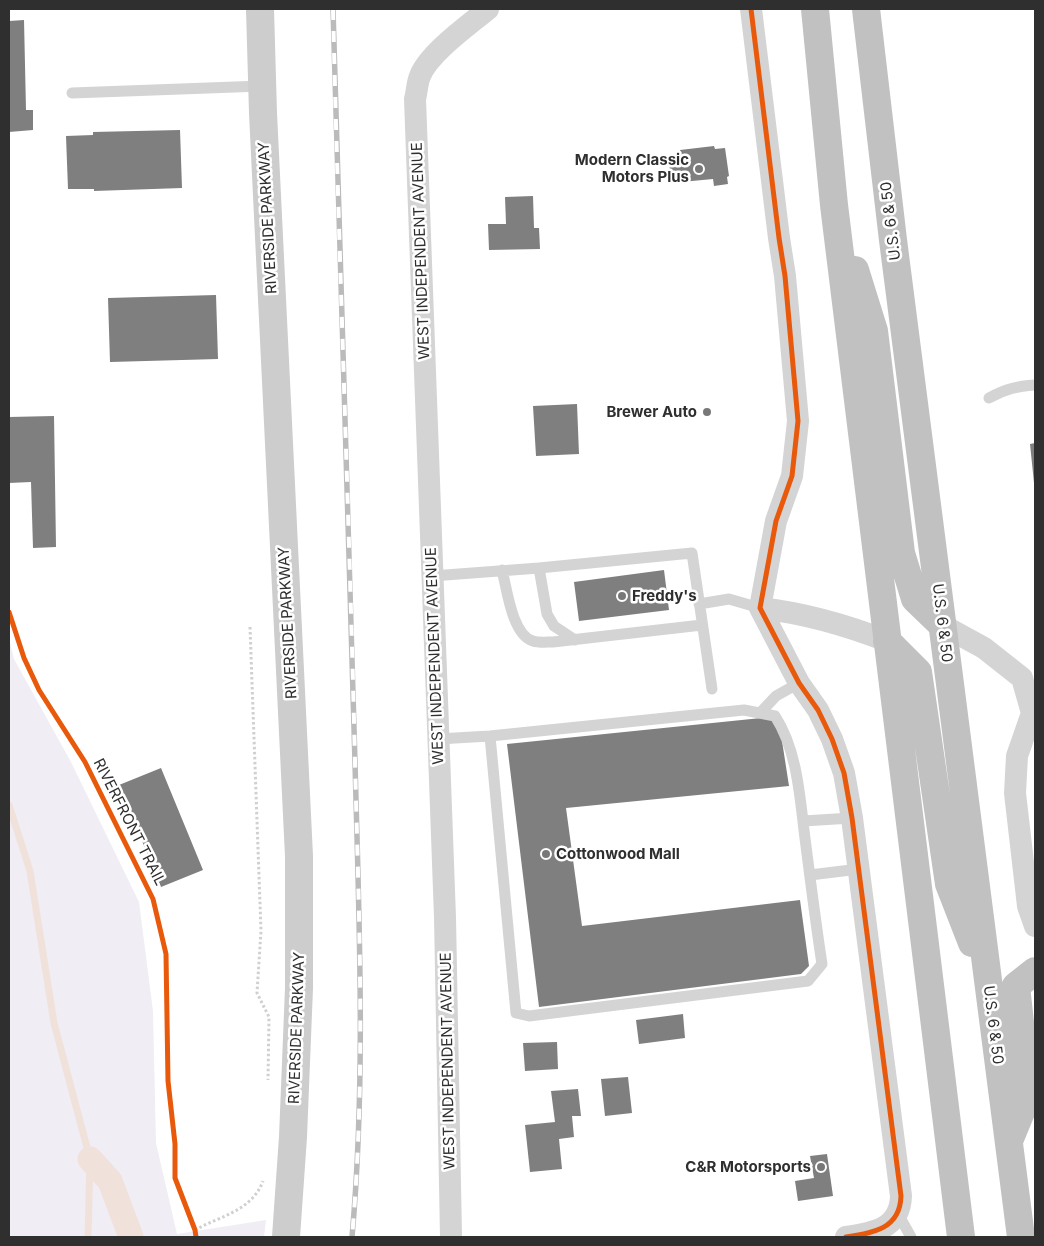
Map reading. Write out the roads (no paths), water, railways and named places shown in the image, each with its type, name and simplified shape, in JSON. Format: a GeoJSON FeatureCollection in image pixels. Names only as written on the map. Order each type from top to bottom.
{"type":"FeatureCollection","features":[{"type":"Feature","properties":{"kind":"highway"},"geometry":{"type":"LineString","coordinates":[[815,9],[834,206],[961,1237]]}},
{"type":"Feature","properties":{"kind":"highway","name":"U.S. 6 & 50"},"geometry":{"type":"LineString","coordinates":[[866,9],[893,240],[1021,1237]]}},
{"type":"Feature","properties":{"kind":"highway"},"geometry":{"type":"LineString","coordinates":[[834,206],[874,330],[901,552],[915,598],[942,625]]}},
{"type":"Feature","properties":{"kind":"highway"},"geometry":{"type":"LineString","coordinates":[[887,641],[918,672],[949,884],[987,982]]}},
{"type":"Feature","properties":{"kind":"highway"},"geometry":{"type":"LineString","coordinates":[[1008,1142],[1028,1095],[1016,986],[1035,971]]}},
{"type":"Feature","properties":{"kind":"highway"},"geometry":{"type":"LineString","coordinates":[[1012,1175],[1035,1232]]}},
{"type":"Feature","properties":{"kind":"main road","name":"RIVERSIDE PARKWAY"},"geometry":{"type":"LineString","coordinates":[[260,9],[262,86],[299,856],[299,988],[293,1137],[286,1237]]}},
{"type":"Feature","properties":{"kind":"street","name":"WEST INDEPENDENT AVENUE"},"geometry":{"type":"LineString","coordinates":[[451,1237],[445,917],[415,99],[420,76],[430,61],[443,47],[488,9]]}},
{"type":"Feature","properties":{"kind":"street"},"geometry":{"type":"LineString","coordinates":[[751,9],[778,238],[785,276],[798,421],[792,476],[776,521],[760,608],[799,683],[818,710],[832,739],[844,773],[852,818],[901,1196],[901,1206],[898,1214],[891,1222],[870,1234],[846,1237]]}},
{"type":"Feature","properties":{"kind":"street"},"geometry":{"type":"LineString","coordinates":[[760,608],[848,626],[887,641]]}},
{"type":"Feature","properties":{"kind":"street"},"geometry":{"type":"LineString","coordinates":[[942,625],[984,648],[1022,678],[1032,713],[1017,756],[1015,793],[1028,906],[1035,926]]}},
{"type":"Feature","properties":{"kind":"lane"},"geometry":{"type":"LineString","coordinates":[[72,93],[262,86]]}},
{"type":"Feature","properties":{"kind":"lane"},"geometry":{"type":"LineString","coordinates":[[989,398],[1002,390],[1015,386],[1035,385]]}},
{"type":"Feature","properties":{"kind":"lane"},"geometry":{"type":"LineString","coordinates":[[432,576],[692,553],[712,689]]}},
{"type":"Feature","properties":{"kind":"lane"},"geometry":{"type":"LineString","coordinates":[[539,568],[546,614],[554,626],[575,640]]}},
{"type":"Feature","properties":{"kind":"lane"},"geometry":{"type":"LineString","coordinates":[[502,570],[516,625],[533,642],[575,640],[702,625]]}},
{"type":"Feature","properties":{"kind":"lane"},"geometry":{"type":"LineString","coordinates":[[699,604],[729,599],[760,608]]}},
{"type":"Feature","properties":{"kind":"lane"},"geometry":{"type":"LineString","coordinates":[[760,713],[776,696],[799,683]]}},
{"type":"Feature","properties":{"kind":"lane"},"geometry":{"type":"LineString","coordinates":[[438,739],[490,736],[744,710],[775,716],[784,729],[790,748],[803,821],[822,964],[808,981],[529,1016],[516,1013],[490,736]]}},
{"type":"Feature","properties":{"kind":"lane"},"geometry":{"type":"LineString","coordinates":[[803,821],[852,818]]}},
{"type":"Feature","properties":{"kind":"lane"},"geometry":{"type":"LineString","coordinates":[[810,875],[858,869]]}},
{"type":"Feature","properties":{"kind":"lane"},"geometry":{"type":"LineString","coordinates":[[898,1214],[912,1237]]}},
{"type":"Feature","properties":{"kind":"waterway"},"geometry":{"type":"LineString","coordinates":[[9,805],[30,871],[54,1023],[90,1159],[88,1237]]}},
{"type":"Feature","properties":{"kind":"waterway"},"geometry":{"type":"LineString","coordinates":[[90,1159],[110,1181],[131,1237]]}},
{"type":"Feature","properties":{"kind":"railway"},"geometry":{"type":"LineString","coordinates":[[333,9],[360,940],[359,1118],[352,1237]]}},
{"type":"Feature","properties":{"kind":"place","name":"Modern Classic Motors Plus"},"geometry":{"type":"Point","coordinates":[699,169]}},
{"type":"Feature","properties":{"kind":"place","name":"Brewer Auto"},"geometry":{"type":"Point","coordinates":[707,412]}},
{"type":"Feature","properties":{"kind":"place","name":"Freddy's"},"geometry":{"type":"Point","coordinates":[622,596]}},
{"type":"Feature","properties":{"kind":"place","name":"Cottonwood Mall"},"geometry":{"type":"Point","coordinates":[546,854]}},
{"type":"Feature","properties":{"kind":"place","name":"C&R Motorsports"},"geometry":{"type":"Point","coordinates":[821,1167]}}]}
